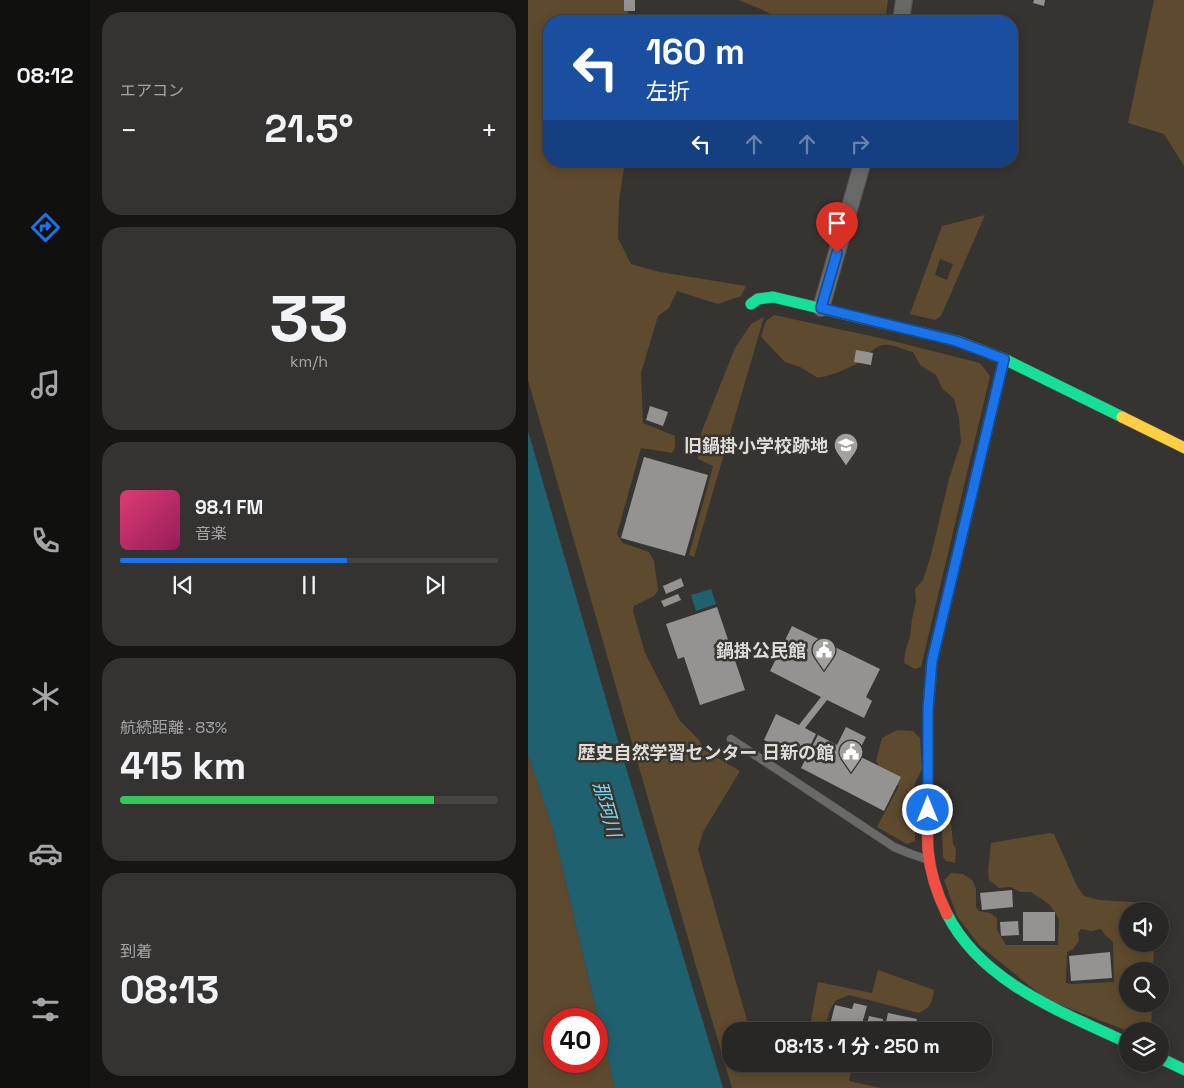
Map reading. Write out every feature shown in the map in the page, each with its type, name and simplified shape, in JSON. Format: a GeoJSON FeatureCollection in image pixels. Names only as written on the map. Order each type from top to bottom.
{"type":"FeatureCollection","features":[{"type":"Feature","properties":{"kind":"street"},"geometry":{"type":"LineString","coordinates":[[902,15],[904,0]]}},
{"type":"Feature","properties":{"kind":"street"},"geometry":{"type":"LineString","coordinates":[[821,308],[861,167]]}},
{"type":"Feature","properties":{"kind":"street"},"geometry":{"type":"LineString","coordinates":[[751,304],[758,300],[773,298],[956,341],[1004,359],[1184,448]]}},
{"type":"Feature","properties":{"kind":"street"},"geometry":{"type":"LineString","coordinates":[[1004,359],[932,661],[928,709],[928,850],[933,878],[941,902],[952,924],[972,950],[994,970],[1034,998],[1119,1039]]}},
{"type":"Feature","properties":{"kind":"street"},"geometry":{"type":"LineString","coordinates":[[1169,1062],[1184,1070]]}},
{"type":"Feature","properties":{"kind":"lane"},"geometry":{"type":"LineString","coordinates":[[731,740],[894,847],[930,861]]}},
{"type":"Feature","properties":{"kind":"shaded area"},"geometry":{"type":"Polygon","coordinates":[[[528,0],[625,0],[629,15],[543,15],[543,167],[624,167],[619,201],[618,238],[631,264],[660,272],[746,286],[741,296],[718,304],[677,291],[669,308],[658,316],[641,373],[643,423],[675,436],[675,448],[672,453],[641,448],[617,534],[623,543],[649,552],[654,561],[658,591],[654,596],[634,606],[633,611],[645,653],[680,721],[699,740],[704,750],[740,771],[703,832],[698,849],[747,1022],[722,1022],[722,1054],[528,380],[528,0]]]}},
{"type":"Feature","properties":{"kind":"shaded area"},"geometry":{"type":"Polygon","coordinates":[[[739,0],[888,0],[886,15],[771,15],[739,0]]]}},
{"type":"Feature","properties":{"kind":"shaded area"},"geometry":{"type":"Polygon","coordinates":[[[1154,0],[1184,0],[1184,166],[1164,134],[1128,123],[1154,0]]]}},
{"type":"Feature","properties":{"kind":"shaded area"},"geometry":{"type":"Polygon","coordinates":[[[985,215],[941,316],[935,320],[910,314],[942,226],[985,215]],[[940,259],[935,275],[947,280],[953,264],[940,259]]]}},
{"type":"Feature","properties":{"kind":"shaded area"},"geometry":{"type":"Polygon","coordinates":[[[774,315],[889,340],[980,363],[990,376],[921,667],[915,669],[904,663],[905,653],[916,602],[915,589],[923,580],[931,555],[949,479],[961,442],[959,418],[954,399],[942,388],[936,375],[920,365],[913,352],[890,345],[874,349],[851,367],[818,378],[800,367],[785,362],[761,336],[766,321],[774,315]]]}},
{"type":"Feature","properties":{"kind":"shaded area"},"geometry":{"type":"Polygon","coordinates":[[[764,317],[694,557],[689,555],[713,466],[698,459],[701,433],[735,348],[751,324],[764,317]]]}},
{"type":"Feature","properties":{"kind":"shaded area"},"geometry":{"type":"Polygon","coordinates":[[[897,730],[913,731],[920,738],[922,769],[915,783],[915,841],[907,844],[877,827],[899,786],[888,779],[876,761],[882,738],[897,730]]]}},
{"type":"Feature","properties":{"kind":"shaded area"},"geometry":{"type":"Polygon","coordinates":[[[528,754],[553,829],[596,1008],[543,1008],[543,1073],[608,1073],[608,1059],[615,1088],[528,1088],[528,754]]]}},
{"type":"Feature","properties":{"kind":"shaded area"},"geometry":{"type":"Polygon","coordinates":[[[948,788],[953,844],[956,849],[955,863],[946,861],[943,857],[941,809],[943,794],[948,788]]]}},
{"type":"Feature","properties":{"kind":"shaded area"},"geometry":{"type":"Polygon","coordinates":[[[1049,833],[1054,834],[1077,886],[1084,896],[1099,900],[1131,902],[1119,902],[1119,952],[1154,952],[1153,962],[1119,962],[1119,1012],[1152,1012],[1151,1022],[1119,1022],[1119,1028],[1047,1000],[979,945],[957,916],[944,880],[951,873],[963,874],[973,881],[976,889],[976,907],[979,911],[990,913],[997,918],[997,930],[1006,945],[1058,945],[1059,919],[1050,905],[1031,892],[1020,892],[1011,887],[999,888],[989,880],[991,843],[1049,833]],[[1081,929],[1078,933],[1079,941],[1073,949],[1067,952],[1066,983],[1114,982],[1113,942],[1101,929],[1091,931],[1081,929]]]}},
{"type":"Feature","properties":{"kind":"shaded area"},"geometry":{"type":"Polygon","coordinates":[[[878,970],[934,990],[930,1004],[919,1013],[849,995],[835,1001],[827,1021],[831,1022],[811,1022],[818,982],[872,993],[878,970]]]}},
{"type":"Feature","properties":{"kind":"shaded area"},"geometry":{"type":"Polygon","coordinates":[[[727,1072],[851,1072],[849,1081],[881,1088],[732,1088],[727,1072]]]}},
{"type":"Feature","properties":{"kind":"water","name":"那珂川"},"geometry":{"type":"Polygon","coordinates":[[[528,431],[620,748],[723,1088],[615,1088],[608,1059],[608,1008],[596,1008],[553,829],[528,754],[528,431]]]}},
{"type":"Feature","properties":{"kind":"water"},"geometry":{"type":"Polygon","coordinates":[[[711,589],[716,604],[696,611],[691,595],[711,589]]]}},
{"type":"Feature","properties":{"kind":"building"},"geometry":{"type":"Polygon","coordinates":[[[624,0],[635,0],[635,11],[624,11],[624,0]]]}},
{"type":"Feature","properties":{"kind":"building"},"geometry":{"type":"Polygon","coordinates":[[[1034,0],[1045,0],[1044,6],[1033,3],[1034,0]]]}},
{"type":"Feature","properties":{"kind":"building"},"geometry":{"type":"Polygon","coordinates":[[[856,350],[873,353],[871,365],[854,362],[856,350]]]}},
{"type":"Feature","properties":{"kind":"building"},"geometry":{"type":"Polygon","coordinates":[[[650,406],[668,412],[663,426],[646,420],[650,406]]]}},
{"type":"Feature","properties":{"kind":"building"},"geometry":{"type":"Polygon","coordinates":[[[644,457],[708,475],[685,556],[621,538],[644,457]]]}},
{"type":"Feature","properties":{"kind":"building"},"geometry":{"type":"Polygon","coordinates":[[[681,578],[684,586],[666,594],[663,586],[681,578]]]}},
{"type":"Feature","properties":{"kind":"building"},"geometry":{"type":"Polygon","coordinates":[[[678,594],[681,600],[664,607],[661,601],[678,594]]]}},
{"type":"Feature","properties":{"kind":"building"},"geometry":{"type":"Polygon","coordinates":[[[717,607],[745,690],[700,705],[684,657],[678,659],[666,624],[717,607]]]}},
{"type":"Feature","properties":{"kind":"building"},"geometry":{"type":"Polygon","coordinates":[[[792,626],[880,669],[866,697],[872,701],[864,718],[827,700],[805,728],[816,734],[803,760],[764,740],[776,714],[799,725],[821,697],[770,671],[792,626]]]}},
{"type":"Feature","properties":{"kind":"building"},"geometry":{"type":"Polygon","coordinates":[[[846,727],[866,737],[857,755],[901,777],[884,811],[801,768],[818,735],[837,745],[846,727]]]}},
{"type":"Feature","properties":{"kind":"building"},"geometry":{"type":"Polygon","coordinates":[[[1012,890],[1013,907],[982,910],[980,893],[1012,890]]]}},
{"type":"Feature","properties":{"kind":"building"},"geometry":{"type":"Polygon","coordinates":[[[1023,912],[1055,912],[1055,941],[1023,941],[1023,912]]]}},
{"type":"Feature","properties":{"kind":"building"},"geometry":{"type":"Polygon","coordinates":[[[1018,921],[1019,935],[1001,936],[1000,922],[1018,921]]]}},
{"type":"Feature","properties":{"kind":"building"},"geometry":{"type":"Polygon","coordinates":[[[1110,952],[1112,978],[1071,981],[1069,956],[1110,952]]]}},
{"type":"Feature","properties":{"kind":"building"},"geometry":{"type":"Polygon","coordinates":[[[854,1003],[867,1006],[863,1022],[831,1022],[835,1005],[852,1009],[854,1003]]]}},
{"type":"Feature","properties":{"kind":"building"},"geometry":{"type":"Polygon","coordinates":[[[888,1013],[917,1019],[916,1022],[886,1022],[888,1013]]]}},
{"type":"Feature","properties":{"kind":"building"},"geometry":{"type":"Polygon","coordinates":[[[869,1016],[883,1019],[882,1022],[867,1022],[869,1016]]]}},
{"type":"Feature","properties":{"kind":"traffic: fast"},"geometry":{"type":"LineString","coordinates":[[751,304],[758,299],[773,297],[957,341],[1004,359],[1122,417]]}},
{"type":"Feature","properties":{"kind":"traffic: fast"},"geometry":{"type":"LineString","coordinates":[[928,798],[928,709],[932,661],[1004,359]]}},
{"type":"Feature","properties":{"kind":"traffic: fast"},"geometry":{"type":"LineString","coordinates":[[947,914],[962,938],[981,959],[1002,977],[1051,1007],[1119,1039]]}},
{"type":"Feature","properties":{"kind":"traffic: fast"},"geometry":{"type":"LineString","coordinates":[[1169,1062],[1185,1070]]}},
{"type":"Feature","properties":{"kind":"traffic: slow"},"geometry":{"type":"LineString","coordinates":[[1122,417],[1185,448]]}},
{"type":"Feature","properties":{"kind":"traffic: jam"},"geometry":{"type":"LineString","coordinates":[[928,798],[928,850],[930,866],[934,883],[947,914]]}},
{"type":"Feature","properties":{"kind":"place","name":"旧鍋掛小学校跡地"},"geometry":{"type":"Point","coordinates":[846,466]}},
{"type":"Feature","properties":{"kind":"place","name":"鍋掛公民館"},"geometry":{"type":"Point","coordinates":[824,671]}},
{"type":"Feature","properties":{"kind":"place","name":"歴史自然学習センター 日新の館"},"geometry":{"type":"Point","coordinates":[851,773]}},
{"type":"Feature","properties":{"kind":"route"},"geometry":{"type":"LineString","coordinates":[[837,253],[821,308],[956,341],[1004,359],[932,661],[928,709],[928,810]]}}]}
